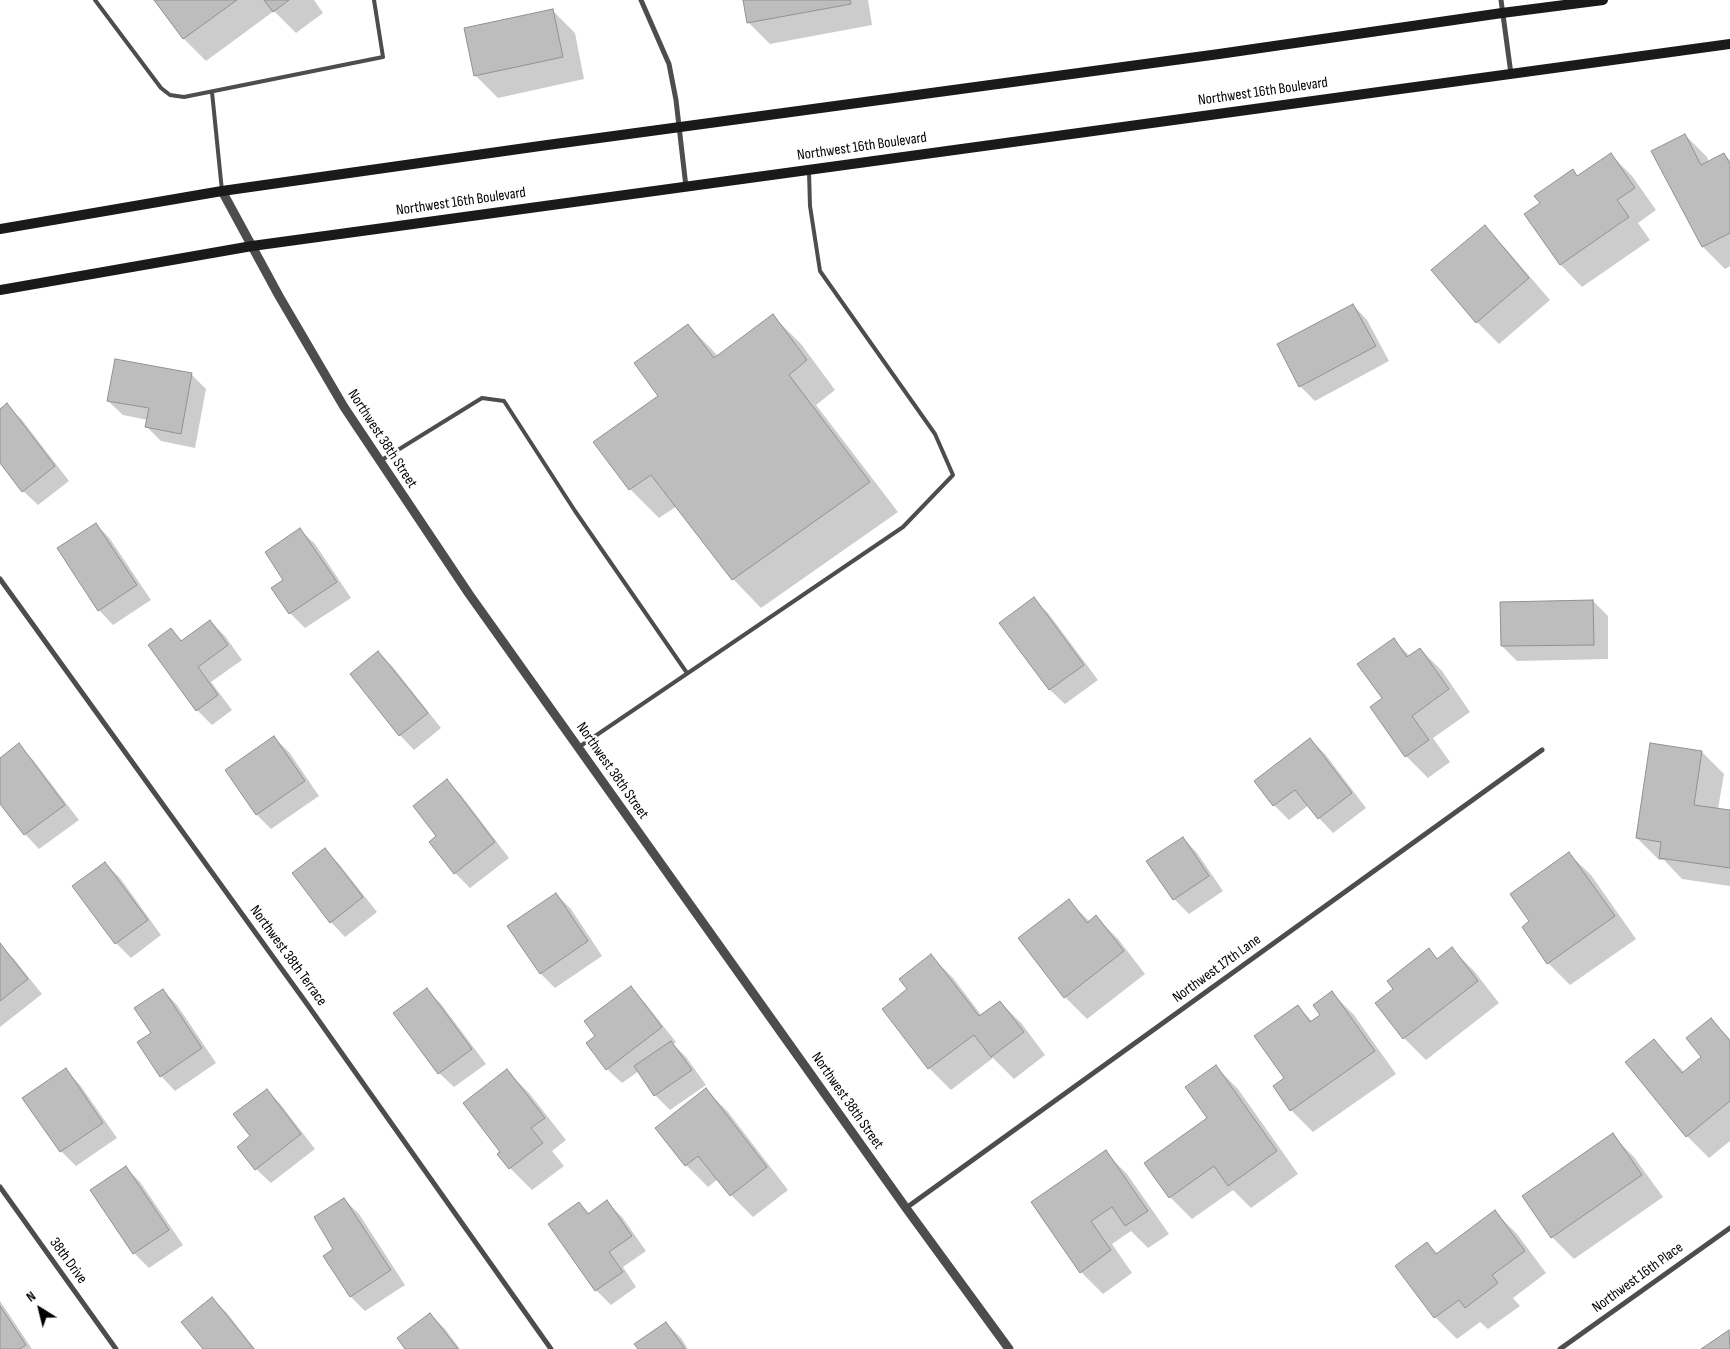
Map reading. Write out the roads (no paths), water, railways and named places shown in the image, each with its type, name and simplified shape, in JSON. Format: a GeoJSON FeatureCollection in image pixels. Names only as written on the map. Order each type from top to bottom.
{"type":"FeatureCollection","features":[{"type":"Feature","properties":{"kind":"main road"},"geometry":{"type":"LineString","coordinates":[[0,229],[222,191],[1603,0]]}},
{"type":"Feature","properties":{"kind":"main road","name":"Northwest 16th Boulevard"},"geometry":{"type":"LineString","coordinates":[[0,290],[252,246],[1730,44]]}},
{"type":"Feature","properties":{"kind":"street"},"geometry":{"type":"LineString","coordinates":[[641,0],[669,64],[686,186]]}},
{"type":"Feature","properties":{"kind":"street"},"geometry":{"type":"LineString","coordinates":[[1501,0],[1511,74]]}},
{"type":"Feature","properties":{"kind":"street","name":"Northwest 38th Street"},"geometry":{"type":"LineString","coordinates":[[222,191],[344,408],[469,594],[1008,1349]]}},
{"type":"Feature","properties":{"kind":"street","name":"Northwest 38th Terrace"},"geometry":{"type":"LineString","coordinates":[[0,579],[307,1004],[551,1349]]}},
{"type":"Feature","properties":{"kind":"street","name":"Northwest 17th Lane"},"geometry":{"type":"LineString","coordinates":[[906,1208],[1542,750]]}},
{"type":"Feature","properties":{"kind":"street","name":"38th Drive"},"geometry":{"type":"LineString","coordinates":[[0,1187],[116,1349]]}},
{"type":"Feature","properties":{"kind":"street","name":"Northwest 16th Place"},"geometry":{"type":"LineString","coordinates":[[1560,1349],[1730,1228]]}},
{"type":"Feature","properties":{"kind":"lane"},"geometry":{"type":"LineString","coordinates":[[95,0],[161,88],[170,95],[184,97],[383,56],[374,0]]}},
{"type":"Feature","properties":{"kind":"lane"},"geometry":{"type":"LineString","coordinates":[[212,92],[222,191]]}},
{"type":"Feature","properties":{"kind":"lane"},"geometry":{"type":"LineString","coordinates":[[578,747],[903,527],[953,475],[936,434],[820,271],[810,206],[809,169]]}},
{"type":"Feature","properties":{"kind":"lane"},"geometry":{"type":"LineString","coordinates":[[379,461],[482,398],[504,401],[575,511],[687,673]]}}]}
